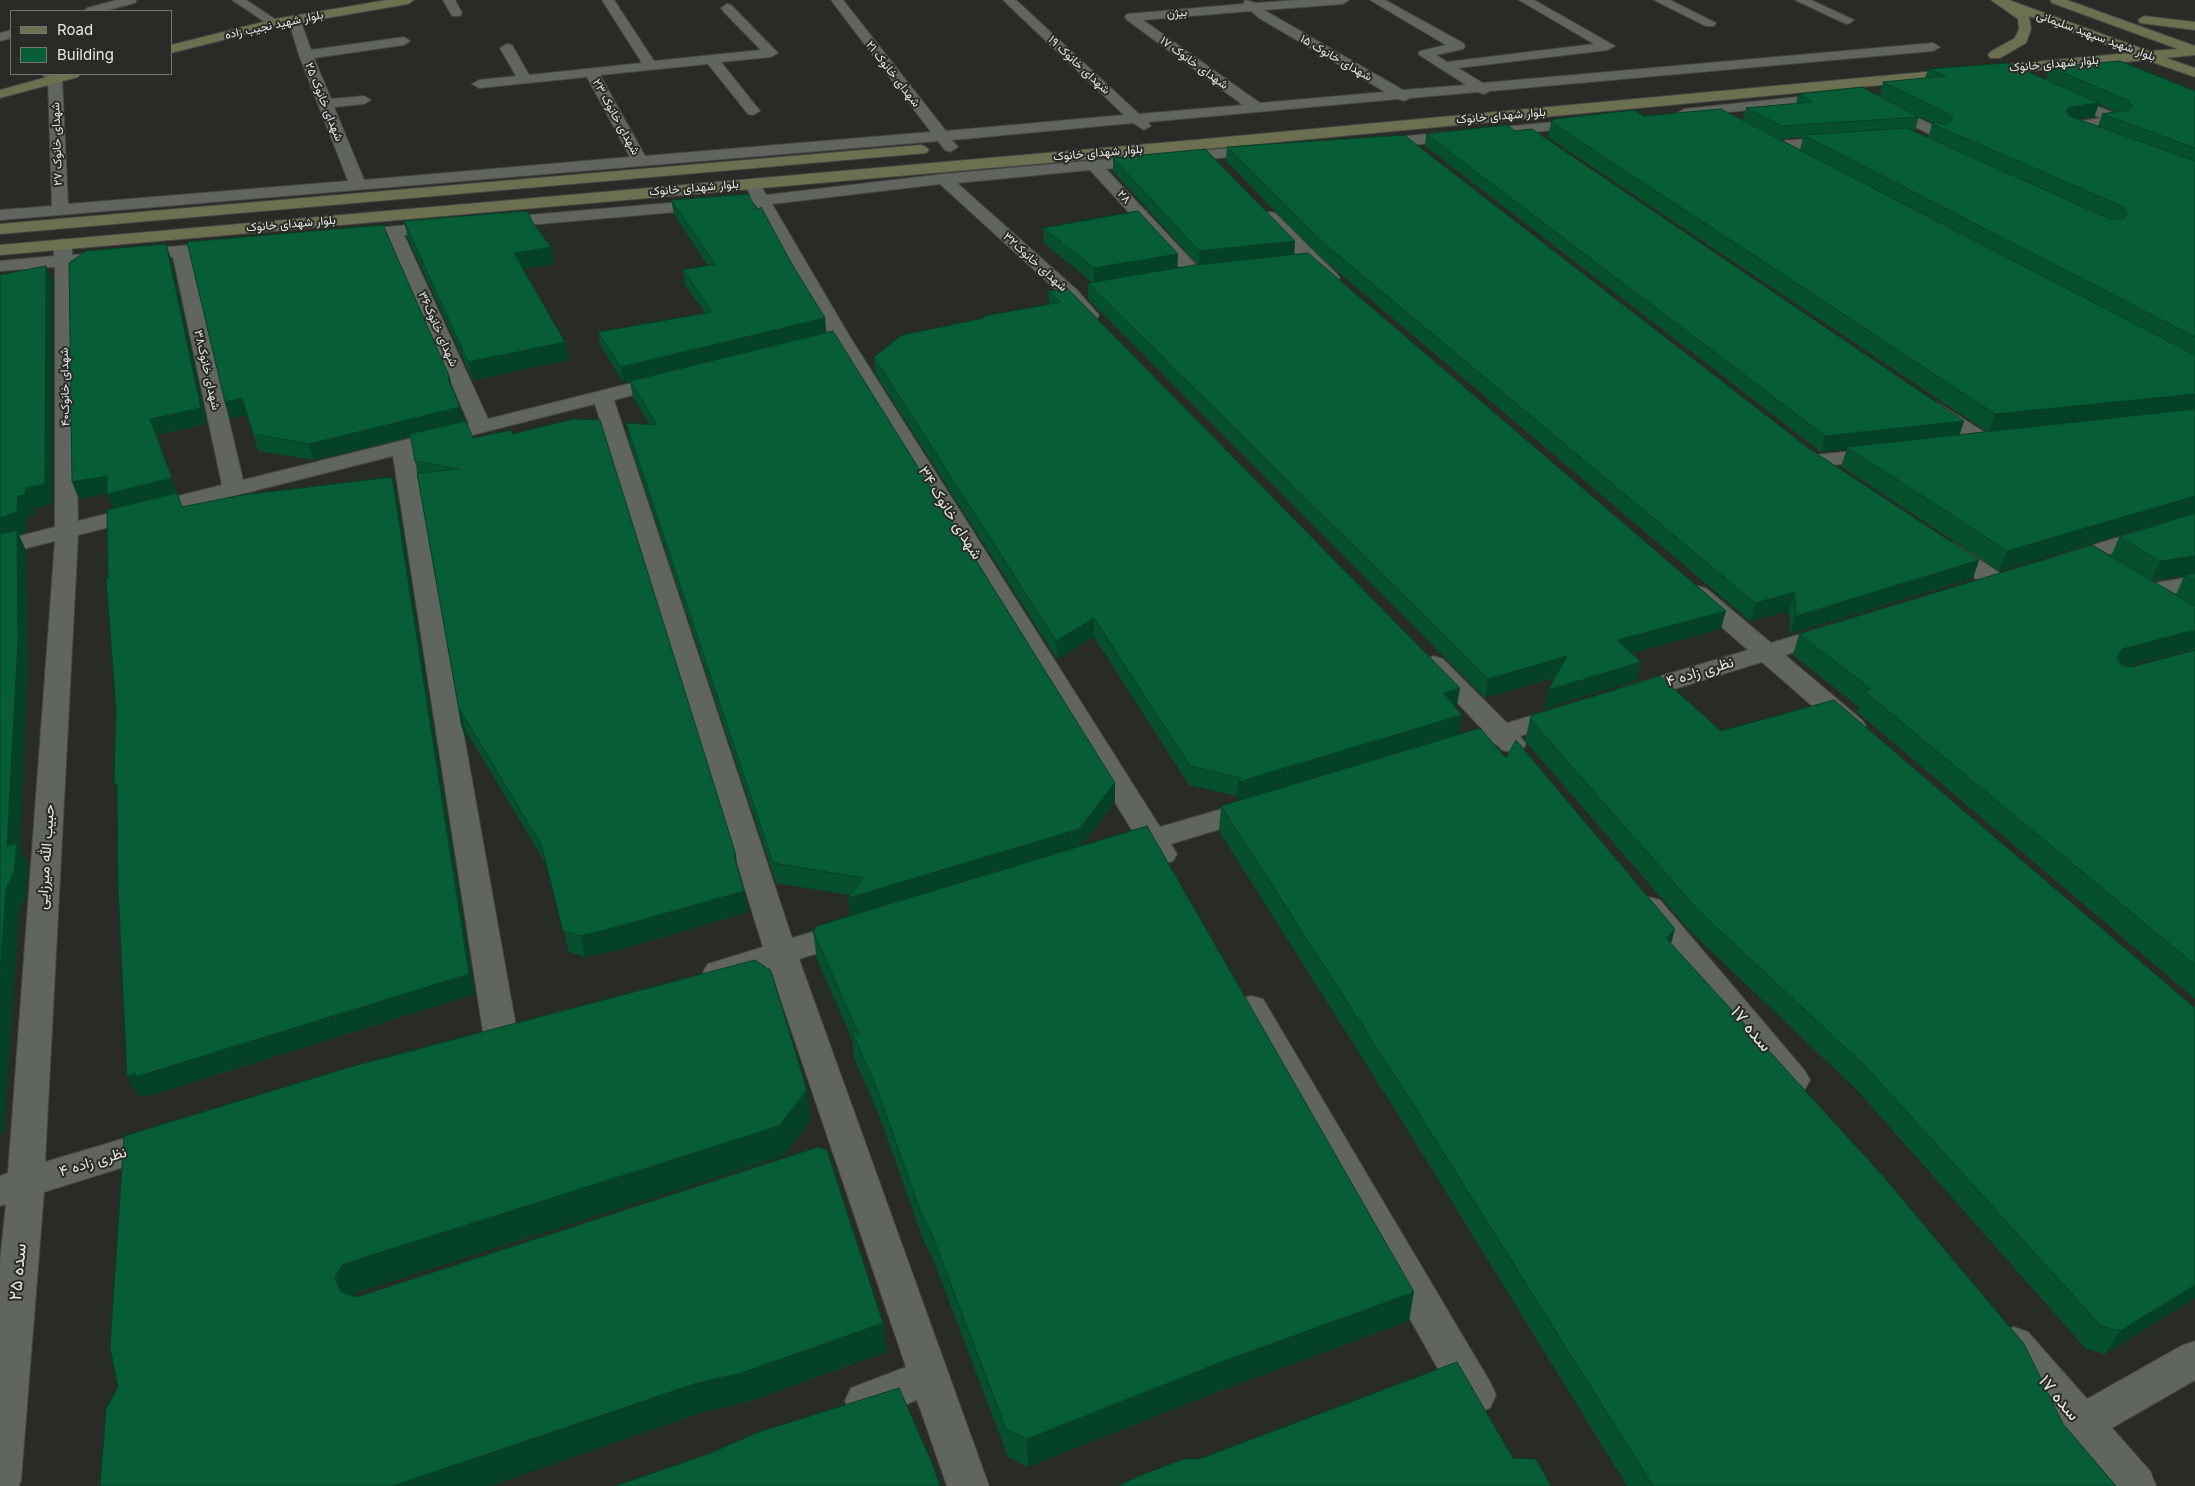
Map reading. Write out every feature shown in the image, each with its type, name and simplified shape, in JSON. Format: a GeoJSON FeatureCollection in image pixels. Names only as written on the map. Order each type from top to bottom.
{"type":"FeatureCollection","features":[{"type":"Feature","properties":{"kind":"main road","name":"بلوار شهید نجیب زاده"},"geometry":{"type":"LineString","coordinates":[[172,49],[275,22],[406,0]]}},
{"type":"Feature","properties":{"kind":"main road","name":"بلوار شهید سپهبد سلیمانی"},"geometry":{"type":"LineString","coordinates":[[2056,0],[2195,51]]}},
{"type":"Feature","properties":{"kind":"main road","name":"بلوار شهید سپهبد سلیمانی"},"geometry":{"type":"LineString","coordinates":[[2001,1],[2193,69]]}},
{"type":"Feature","properties":{"kind":"main road"},"geometry":{"type":"LineString","coordinates":[[1995,56],[2021,40],[2025,29],[2024,18],[2001,1]]}},
{"type":"Feature","properties":{"kind":"main road"},"geometry":{"type":"LineString","coordinates":[[2076,7],[2142,20],[2195,26]]}},
{"type":"Feature","properties":{"kind":"main road"},"geometry":{"type":"LineString","coordinates":[[2089,32],[2125,34],[2133,30],[2131,26]]}},
{"type":"Feature","properties":{"kind":"main road","name":"بلوار شهدای خانوک"},"geometry":{"type":"LineString","coordinates":[[0,250],[63,252],[758,192],[1202,149],[1387,127],[1502,108],[1995,56],[2195,38]]}},
{"type":"Feature","properties":{"kind":"main road","name":"بلوار شهدای خانوک"},"geometry":{"type":"LineString","coordinates":[[0,229],[159,208],[814,152],[1149,130],[1418,106],[1502,108],[1684,99],[2195,51]]}},
{"type":"Feature","properties":{"kind":"main road"},"geometry":{"type":"LineString","coordinates":[[0,94],[52,76]]}},
{"type":"Feature","properties":{"kind":"street"},"geometry":{"type":"LineString","coordinates":[[79,0],[89,10]]}},
{"type":"Feature","properties":{"kind":"street"},"geometry":{"type":"LineString","coordinates":[[94,10],[131,0]]}},
{"type":"Feature","properties":{"kind":"street"},"geometry":{"type":"LineString","coordinates":[[238,0],[275,22]]}},
{"type":"Feature","properties":{"kind":"street"},"geometry":{"type":"LineString","coordinates":[[449,0],[456,13]]}},
{"type":"Feature","properties":{"kind":"street"},"geometry":{"type":"LineString","coordinates":[[608,0],[651,67]]}},
{"type":"Feature","properties":{"kind":"street","name":"شهدای خانوک ۲۱"},"geometry":{"type":"LineString","coordinates":[[837,0],[946,142]]}},
{"type":"Feature","properties":{"kind":"street","name":"شهدای خانوک ۱۹"},"geometry":{"type":"LineString","coordinates":[[1009,0],[1149,130]]}},
{"type":"Feature","properties":{"kind":"street","name":"شهدای خانوک ۱۵"},"geometry":{"type":"LineString","coordinates":[[1243,0],[1256,7],[1263,15],[1418,106]]}},
{"type":"Feature","properties":{"kind":"street","name":"بیژن"},"geometry":{"type":"LineString","coordinates":[[1131,18],[1343,0]]}},
{"type":"Feature","properties":{"kind":"street"},"geometry":{"type":"LineString","coordinates":[[1376,0],[1458,46],[1425,54],[1480,88],[1524,129],[1548,146]]}},
{"type":"Feature","properties":{"kind":"street"},"geometry":{"type":"LineString","coordinates":[[1445,66],[1608,46],[1525,0]]}},
{"type":"Feature","properties":{"kind":"street"},"geometry":{"type":"LineString","coordinates":[[1660,0],[1710,23]]}},
{"type":"Feature","properties":{"kind":"street"},"geometry":{"type":"LineString","coordinates":[[1801,0],[1848,20]]}},
{"type":"Feature","properties":{"kind":"street"},"geometry":{"type":"LineString","coordinates":[[250,7],[268,2]]}},
{"type":"Feature","properties":{"kind":"street"},"geometry":{"type":"LineString","coordinates":[[479,84],[771,53],[726,8]]}},
{"type":"Feature","properties":{"kind":"street","name":"شهدای خانوک ۱۷"},"geometry":{"type":"LineString","coordinates":[[1131,18],[1257,108]]}},
{"type":"Feature","properties":{"kind":"street","name":"شهدای خانوک ۲۵"},"geometry":{"type":"LineString","coordinates":[[294,19],[306,55],[357,184]]}},
{"type":"Feature","properties":{"kind":"street"},"geometry":{"type":"LineString","coordinates":[[306,55],[404,41]]}},
{"type":"Feature","properties":{"kind":"street"},"geometry":{"type":"LineString","coordinates":[[946,142],[1136,118],[1933,47]]}},
{"type":"Feature","properties":{"kind":"street"},"geometry":{"type":"LineString","coordinates":[[507,48],[525,80]]}},
{"type":"Feature","properties":{"kind":"street"},"geometry":{"type":"LineString","coordinates":[[712,60],[752,111]]}},
{"type":"Feature","properties":{"kind":"street"},"geometry":{"type":"LineString","coordinates":[[2003,69],[2030,81]]}},
{"type":"Feature","properties":{"kind":"street","name":"شهدای خانوک ۲۳"},"geometry":{"type":"LineString","coordinates":[[592,73],[640,161]]}},
{"type":"Feature","properties":{"kind":"street","name":"شهدای خانوک ۲۷"},"geometry":{"type":"LineString","coordinates":[[52,76],[60,210]]}},
{"type":"Feature","properties":{"kind":"street"},"geometry":{"type":"LineString","coordinates":[[1841,85],[1940,134],[1913,136]]}},
{"type":"Feature","properties":{"kind":"street"},"geometry":{"type":"LineString","coordinates":[[2047,89],[2118,120],[2070,126],[2097,136]]}},
{"type":"Feature","properties":{"kind":"street"},"geometry":{"type":"LineString","coordinates":[[482,224],[758,192],[944,179],[1094,165],[1202,149],[1408,142],[1861,94]]}},
{"type":"Feature","properties":{"kind":"street"},"geometry":{"type":"LineString","coordinates":[[1684,99],[1735,124]]}},
{"type":"Feature","properties":{"kind":"street"},"geometry":{"type":"LineString","coordinates":[[326,104],[364,100]]}},
{"type":"Feature","properties":{"kind":"street"},"geometry":{"type":"LineString","coordinates":[[1387,127],[1432,160]]}},
{"type":"Feature","properties":{"kind":"street"},"geometry":{"type":"LineString","coordinates":[[1761,137],[1804,160]]}},
{"type":"Feature","properties":{"kind":"street"},"geometry":{"type":"LineString","coordinates":[[1778,146],[1855,140]]}},
{"type":"Feature","properties":{"kind":"street"},"geometry":{"type":"LineString","coordinates":[[1202,149],[1230,175]]}},
{"type":"Feature","properties":{"kind":"street"},"geometry":{"type":"LineString","coordinates":[[0,215],[60,210],[159,208],[357,184],[497,179],[640,161],[814,152]]}},
{"type":"Feature","properties":{"kind":"street","name":"۲۸"},"geometry":{"type":"LineString","coordinates":[[1094,165],[1194,273]]}},
{"type":"Feature","properties":{"kind":"street","name":"شهدای خانوک۳۲"},"geometry":{"type":"LineString","coordinates":[[944,179],[1080,293],[1104,330]]}},
{"type":"Feature","properties":{"kind":"street","name":"۳۴ شهدای خانوک"},"geometry":{"type":"LineString","coordinates":[[758,192],[830,339],[1154,839],[1178,882]]}},
{"type":"Feature","properties":{"kind":"street"},"geometry":{"type":"LineString","coordinates":[[1257,204],[1301,261],[1348,292]]}},
{"type":"Feature","properties":{"kind":"street"},"geometry":{"type":"LineString","coordinates":[[336,237],[462,226]]}},
{"type":"Feature","properties":{"kind":"street","name":"شهدای خانوک۳۶"},"geometry":{"type":"LineString","coordinates":[[394,231],[481,427]]}},
{"type":"Feature","properties":{"kind":"street"},"geometry":{"type":"LineString","coordinates":[[0,266],[63,252],[180,251],[238,246]]}},
{"type":"Feature","properties":{"kind":"street","name":"شهدای خانوک۳۸"},"geometry":{"type":"LineString","coordinates":[[180,251],[234,489]]}},
{"type":"Feature","properties":{"kind":"street","name":"شهدای خانوک۴۰"},"geometry":{"type":"LineString","coordinates":[[63,252],[67,531]]}},
{"type":"Feature","properties":{"kind":"street"},"geometry":{"type":"LineString","coordinates":[[1176,276],[1214,271]]}},
{"type":"Feature","properties":{"kind":"street"},"geometry":{"type":"LineString","coordinates":[[0,548],[688,375]]}},
{"type":"Feature","properties":{"kind":"street"},"geometry":{"type":"LineString","coordinates":[[603,396],[781,953],[836,1156],[929,1377],[968,1486]]}},
{"type":"Feature","properties":{"kind":"street"},"geometry":{"type":"LineString","coordinates":[[1918,398],[1993,441],[1954,446]]}},
{"type":"Feature","properties":{"kind":"street"},"geometry":{"type":"LineString","coordinates":[[402,447],[501,1038]]}},
{"type":"Feature","properties":{"kind":"street"},"geometry":{"type":"LineString","coordinates":[[1840,477],[1808,455],[1904,451]]}},
{"type":"Feature","properties":{"kind":"street"},"geometry":{"type":"LineString","coordinates":[[1960,593],[2021,574],[2107,567],[2195,521]]}},
{"type":"Feature","properties":{"kind":"street","name":"حبیب الله میرزایی"},"geometry":{"type":"LineString","coordinates":[[13,1187],[67,531]]}},
{"type":"Feature","properties":{"kind":"street"},"geometry":{"type":"LineString","coordinates":[[1931,538],[2021,574]]}},
{"type":"Feature","properties":{"kind":"street"},"geometry":{"type":"LineString","coordinates":[[2107,567],[2179,610]]}},
{"type":"Feature","properties":{"kind":"street"},"geometry":{"type":"LineString","coordinates":[[1684,581],[1871,742]]}},
{"type":"Feature","properties":{"kind":"street"},"geometry":{"type":"LineString","coordinates":[[2147,591],[2195,583]]}},
{"type":"Feature","properties":{"kind":"street","name":"نظری زاده ۴"},"geometry":{"type":"LineString","coordinates":[[1427,756],[1858,624]]}},
{"type":"Feature","properties":{"kind":"street"},"geometry":{"type":"LineString","coordinates":[[1418,648],[1502,733],[1534,771]]}},
{"type":"Feature","properties":{"kind":"street"},"geometry":{"type":"LineString","coordinates":[[1096,857],[1286,799]]}},
{"type":"Feature","properties":{"kind":"street","name":"سده ۱۷"},"geometry":{"type":"LineString","coordinates":[[1630,885],[1814,1105]]}},
{"type":"Feature","properties":{"kind":"street"},"geometry":{"type":"LineString","coordinates":[[697,978],[876,924]]}},
{"type":"Feature","properties":{"kind":"street"},"geometry":{"type":"LineString","coordinates":[[1237,984],[1458,1368],[1494,1427]]}},
{"type":"Feature","properties":{"kind":"street"},"geometry":{"type":"LineString","coordinates":[[472,1046],[529,1029]]}},
{"type":"Feature","properties":{"kind":"street","name":"نظری زاده ۴"},"geometry":{"type":"LineString","coordinates":[[13,1187],[187,1134]]}},
{"type":"Feature","properties":{"kind":"street","name":"سده ۲۵"},"geometry":{"type":"LineString","coordinates":[[0,1480],[13,1187]]}},
{"type":"Feature","properties":{"kind":"street","name":"سده ۱۷"},"geometry":{"type":"LineString","coordinates":[[1992,1318],[2135,1486]]}},
{"type":"Feature","properties":{"kind":"street"},"geometry":{"type":"LineString","coordinates":[[2081,1424],[2195,1359]]}},
{"type":"Feature","properties":{"kind":"street"},"geometry":{"type":"LineString","coordinates":[[1421,1382],[1458,1368]]}},
{"type":"Feature","properties":{"kind":"street"},"geometry":{"type":"LineString","coordinates":[[827,1416],[929,1377]]}},
{"type":"Feature","properties":{"kind":"building"},"geometry":{"type":"Polygon","coordinates":[[[2120,61],[2195,91],[2195,148],[2102,114],[2129,110],[2132,107],[2129,101],[2050,67],[2120,61]]]}},
{"type":"Feature","properties":{"kind":"building"},"geometry":{"type":"Polygon","coordinates":[[[2008,63],[2099,103],[2070,107],[2066,110],[2069,116],[2195,161],[2195,337],[1803,135],[1907,128],[2110,219],[2123,219],[2127,214],[2124,207],[1932,124],[1935,122],[1945,125],[1953,118],[1883,82],[1946,76],[1928,69],[2008,63]]]}},
{"type":"Feature","properties":{"kind":"building"},"geometry":{"type":"Polygon","coordinates":[[[1862,87],[1919,117],[1782,126],[1746,108],[1813,102],[1798,94],[1862,87]]]}},
{"type":"Feature","properties":{"kind":"building"},"geometry":{"type":"Polygon","coordinates":[[[1721,109],[2195,355],[2195,394],[1995,414],[1551,122],[1555,119],[1635,110],[1644,116],[1721,109]]]}},
{"type":"Feature","properties":{"kind":"building"},"geometry":{"type":"Polygon","coordinates":[[[1507,125],[1515,131],[1532,129],[1964,421],[1825,436],[1426,134],[1507,125]]]}},
{"type":"Feature","properties":{"kind":"building"},"geometry":{"type":"Polygon","coordinates":[[[1404,135],[1811,450],[1979,560],[1796,616],[1795,592],[1755,603],[1320,240],[1227,147],[1404,135]]]}},
{"type":"Feature","properties":{"kind":"building"},"geometry":{"type":"Polygon","coordinates":[[[1205,149],[1295,241],[1199,251],[1113,158],[1205,149]]]}},
{"type":"Feature","properties":{"kind":"building"},"geometry":{"type":"Polygon","coordinates":[[[748,194],[757,210],[761,207],[793,266],[825,318],[621,367],[598,332],[712,312],[683,270],[715,264],[671,200],[748,194]]]}},
{"type":"Feature","properties":{"kind":"building"},"geometry":{"type":"Polygon","coordinates":[[[527,211],[533,223],[551,247],[514,253],[565,342],[468,362],[404,221],[527,211]]]}},
{"type":"Feature","properties":{"kind":"building"},"geometry":{"type":"Polygon","coordinates":[[[1138,211],[1178,254],[1094,268],[1043,228],[1138,211]]]}},
{"type":"Feature","properties":{"kind":"building"},"geometry":{"type":"Polygon","coordinates":[[[383,225],[450,378],[448,378],[460,407],[309,444],[253,434],[242,398],[225,402],[187,242],[383,225]]]}},
{"type":"Feature","properties":{"kind":"building"},"geometry":{"type":"Polygon","coordinates":[[[166,244],[201,408],[150,419],[172,478],[107,494],[107,476],[72,482],[69,263],[86,251],[166,244]]]}},
{"type":"Feature","properties":{"kind":"building"},"geometry":{"type":"Polygon","coordinates":[[[1308,253],[1726,611],[1617,640],[1641,662],[1548,690],[1567,656],[1488,679],[1088,283],[1195,265],[1308,253]]]}},
{"type":"Feature","properties":{"kind":"building"},"geometry":{"type":"Polygon","coordinates":[[[46,266],[45,484],[26,488],[25,495],[18,496],[17,512],[0,518],[0,275],[46,266]]]}},
{"type":"Feature","properties":{"kind":"building"},"geometry":{"type":"Polygon","coordinates":[[[1067,288],[1460,688],[1443,693],[1462,715],[1238,782],[1241,778],[1190,766],[1094,618],[1056,641],[874,357],[902,335],[985,318],[984,316],[1061,302],[1048,291],[1067,288]]]}},
{"type":"Feature","properties":{"kind":"building"},"geometry":{"type":"Polygon","coordinates":[[[833,331],[1115,783],[1079,829],[848,898],[863,878],[773,863],[626,423],[657,425],[630,381],[833,331]]]}},
{"type":"Feature","properties":{"kind":"building"},"geometry":{"type":"Polygon","coordinates":[[[2195,409],[2195,496],[2007,551],[1847,447],[2195,409]]]}},
{"type":"Feature","properties":{"kind":"building"},"geometry":{"type":"Polygon","coordinates":[[[574,419],[600,420],[736,855],[734,855],[744,891],[580,936],[563,931],[541,844],[460,710],[462,727],[417,473],[459,469],[415,461],[410,434],[466,421],[473,438],[511,430],[512,434],[574,419]]]}},
{"type":"Feature","properties":{"kind":"building"},"geometry":{"type":"Polygon","coordinates":[[[392,477],[469,974],[135,1077],[135,1073],[127,1076],[118,888],[117,784],[114,785],[116,710],[106,578],[108,578],[107,510],[177,493],[182,507],[242,495],[392,477]]]}},
{"type":"Feature","properties":{"kind":"building"},"geometry":{"type":"Polygon","coordinates":[[[2195,513],[2195,556],[2160,561],[2119,537],[2195,513]]]}},
{"type":"Feature","properties":{"kind":"building"},"geometry":{"type":"Polygon","coordinates":[[[17,530],[18,640],[7,846],[17,843],[14,872],[6,889],[0,977],[0,534],[17,530]]]}},
{"type":"Feature","properties":{"kind":"building"},"geometry":{"type":"Polygon","coordinates":[[[2092,545],[2195,606],[2195,630],[2122,649],[2117,658],[2122,665],[2132,667],[2195,650],[2195,965],[1864,691],[1871,689],[1799,634],[2092,545]]]}},
{"type":"Feature","properties":{"kind":"building"},"geometry":{"type":"Polygon","coordinates":[[[2195,573],[2195,581],[2185,575],[2195,573]]]}},
{"type":"Feature","properties":{"kind":"building"},"geometry":{"type":"Polygon","coordinates":[[[1660,676],[1721,731],[1834,700],[2195,1008],[2195,1285],[2120,1331],[2101,1326],[1866,1067],[1698,910],[1530,719],[1532,715],[1660,676]]]}},
{"type":"Feature","properties":{"kind":"building"},"geometry":{"type":"Polygon","coordinates":[[[1480,728],[1506,758],[1516,740],[1675,929],[1666,938],[1883,1176],[2024,1344],[2063,1424],[2116,1486],[1653,1486],[1409,1098],[1221,806],[1480,728]]]}},
{"type":"Feature","properties":{"kind":"building"},"geometry":{"type":"Polygon","coordinates":[[[1147,826],[1414,1292],[1221,1362],[1027,1439],[1006,1429],[930,1230],[921,1213],[877,1089],[851,1029],[859,1035],[813,931],[817,926],[1147,826]]]}},
{"type":"Feature","properties":{"kind":"building"},"geometry":{"type":"Polygon","coordinates":[[[755,960],[771,971],[807,1090],[779,1126],[356,1260],[342,1265],[335,1278],[341,1292],[357,1297],[818,1147],[827,1150],[883,1323],[741,1373],[697,1383],[393,1486],[100,1486],[106,1409],[118,1387],[110,1348],[124,1136],[350,1067],[755,960]]]}},
{"type":"Feature","properties":{"kind":"building"},"geometry":{"type":"Polygon","coordinates":[[[1457,1362],[1513,1458],[1536,1459],[1551,1486],[1117,1486],[1184,1459],[1199,1459],[1457,1362]]]}},
{"type":"Feature","properties":{"kind":"building"},"geometry":{"type":"Polygon","coordinates":[[[899,1388],[933,1465],[940,1486],[615,1486],[711,1453],[756,1433],[899,1388]]]}}]}
